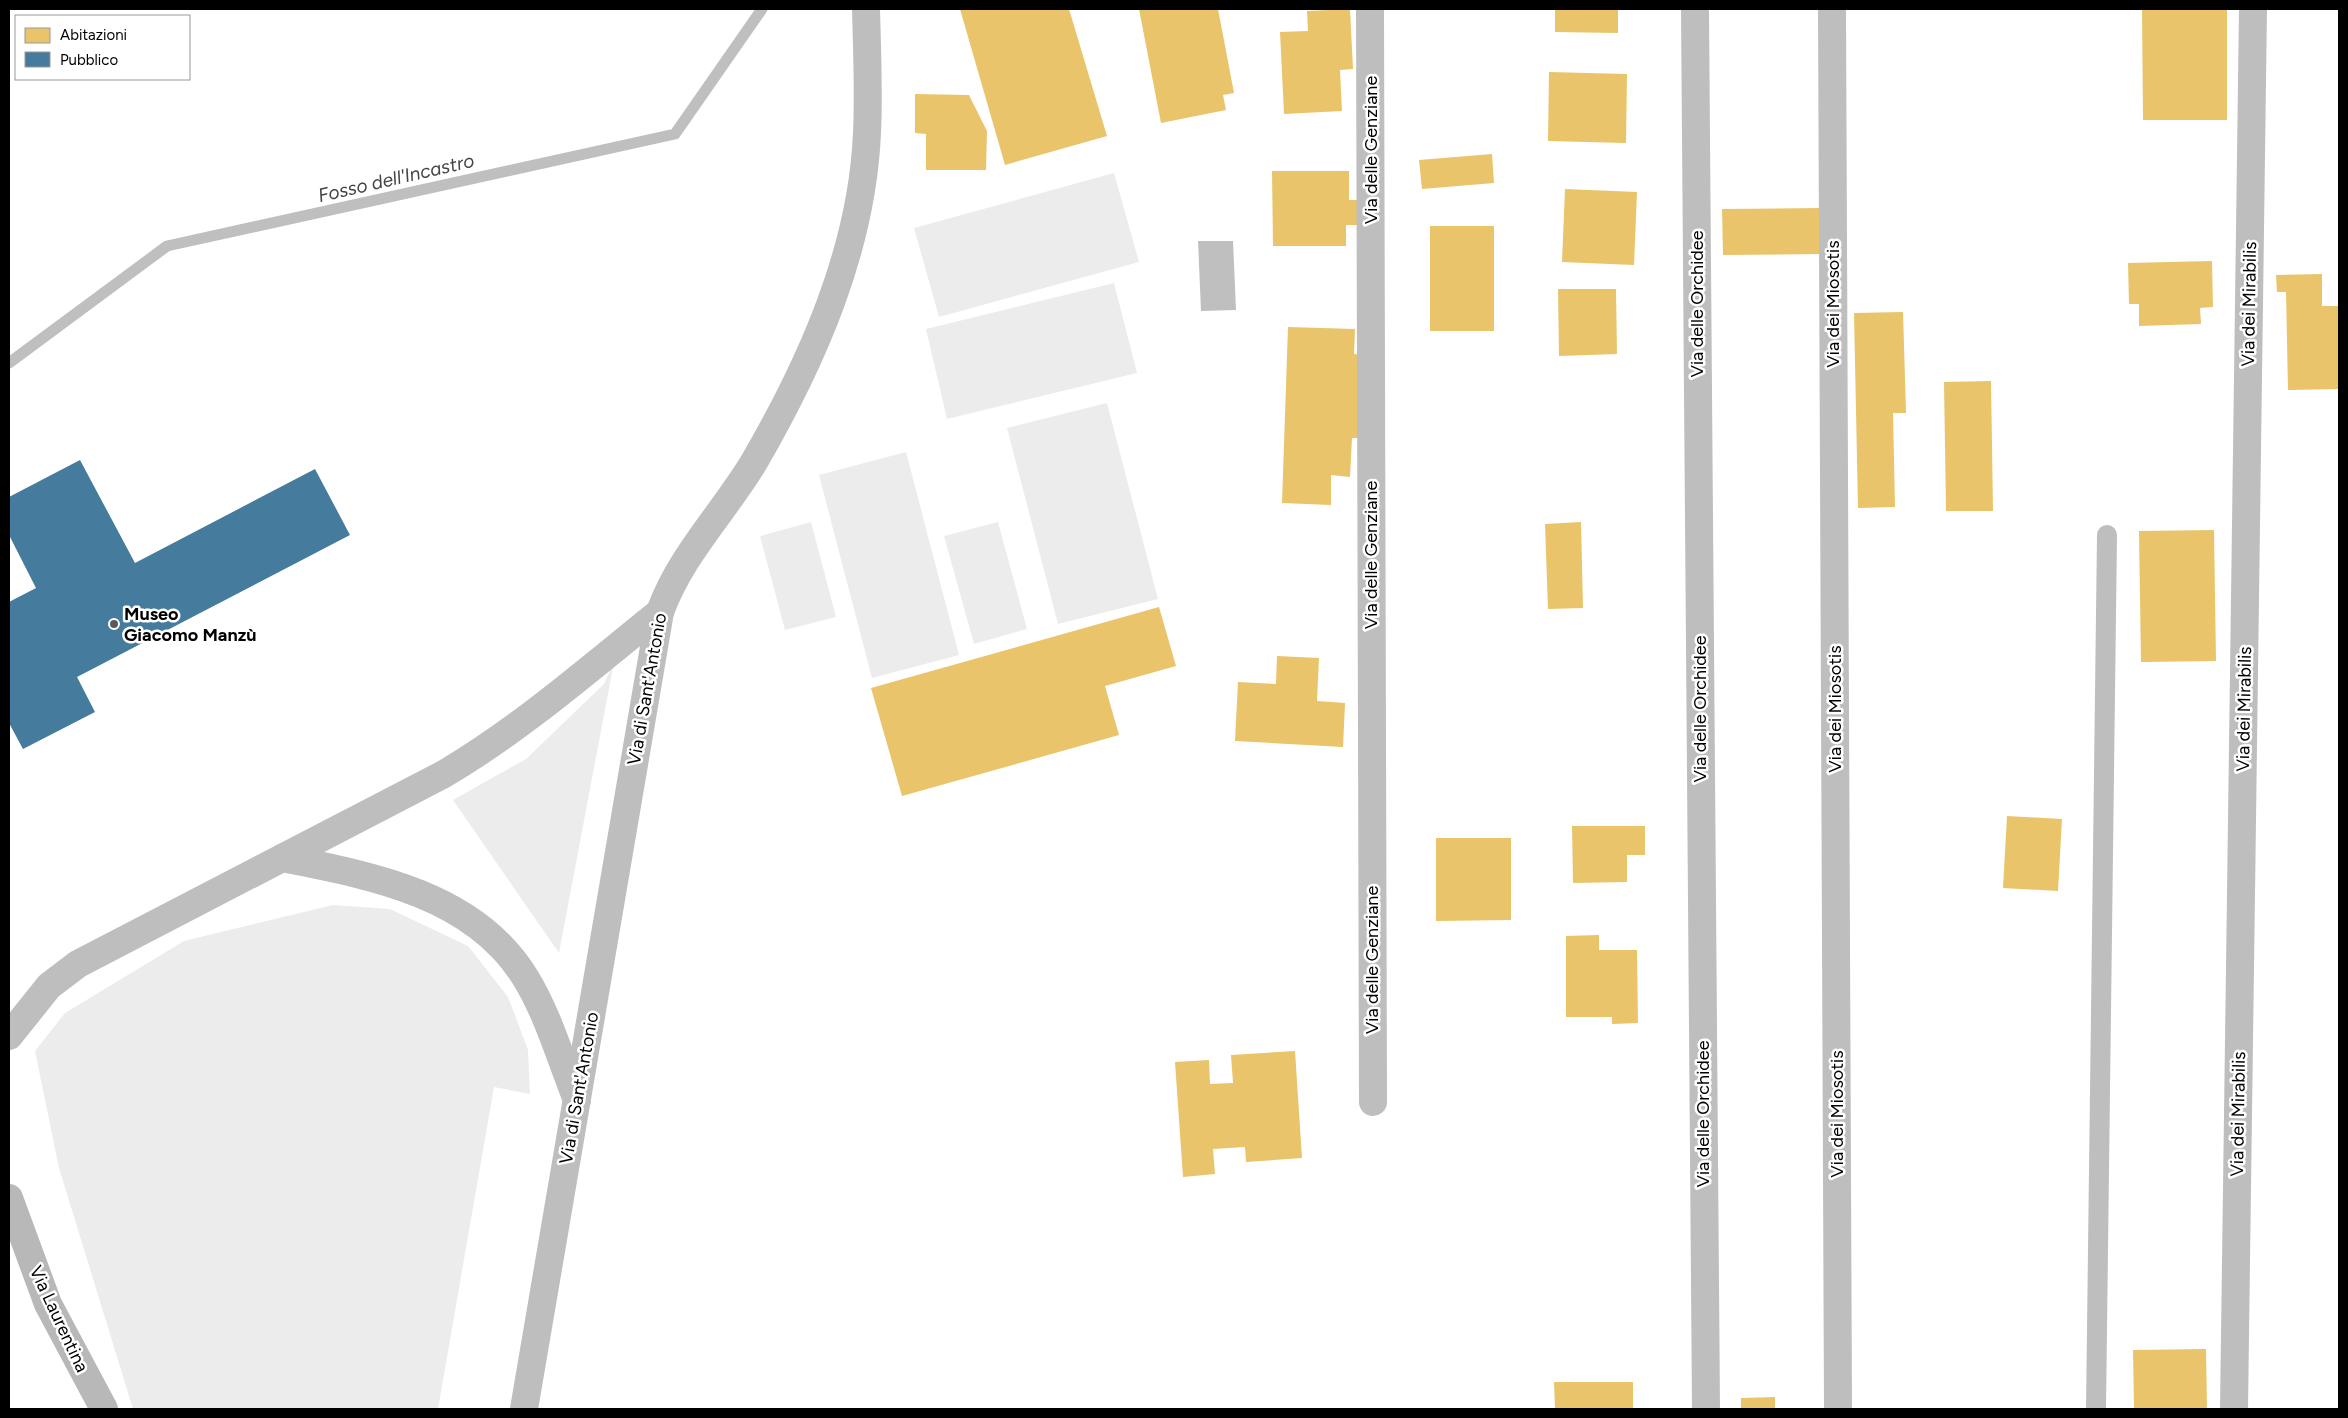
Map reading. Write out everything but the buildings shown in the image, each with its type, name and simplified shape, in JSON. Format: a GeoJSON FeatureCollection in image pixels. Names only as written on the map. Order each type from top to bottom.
{"type":"FeatureCollection","features":[{"type":"Feature","properties":{"kind":"main road","name":"Via Laurentina"},"geometry":{"type":"LineString","coordinates":[[9,1198],[48,1304],[104,1409]]}},
{"type":"Feature","properties":{"kind":"street","name":"Via di Sant'Antonio"},"geometry":{"type":"LineString","coordinates":[[524,1409],[660,612],[674,580],[747,472],[777,422],[817,338],[833,297],[855,218],[863,173],[867,134],[866,9]]}},
{"type":"Feature","properties":{"kind":"street","name":"Via delle Genziane"},"geometry":{"type":"LineString","coordinates":[[1370,9],[1373,1102]]}},
{"type":"Feature","properties":{"kind":"street","name":"Via delle Orchidee"},"geometry":{"type":"LineString","coordinates":[[1695,9],[1706,1409]]}},
{"type":"Feature","properties":{"kind":"street","name":"Via dei Miosotis"},"geometry":{"type":"LineString","coordinates":[[1832,9],[1838,1409]]}},
{"type":"Feature","properties":{"kind":"street","name":"Via dei Mirabilis"},"geometry":{"type":"LineString","coordinates":[[2234,1409],[2253,9]]}},
{"type":"Feature","properties":{"kind":"street"},"geometry":{"type":"LineString","coordinates":[[9,1036],[50,986],[78,964],[479,754],[552,699],[660,612]]}},
{"type":"Feature","properties":{"kind":"street"},"geometry":{"type":"LineString","coordinates":[[282,858],[340,869],[395,884],[438,902],[477,927],[503,951],[524,976],[539,1005],[577,1100]]}},
{"type":"Feature","properties":{"kind":"lane"},"geometry":{"type":"LineString","coordinates":[[2096,1409],[2107,535]]}},
{"type":"Feature","properties":{"kind":"shaded area"},"geometry":{"type":"Polygon","coordinates":[[[1114,173],[1139,262],[939,317],[914,228],[1114,173]]]}},
{"type":"Feature","properties":{"kind":"shaded area"},"geometry":{"type":"Polygon","coordinates":[[[1198,241],[1233,241],[1236,310],[1201,311],[1198,241]]]}},
{"type":"Feature","properties":{"kind":"shaded area"},"geometry":{"type":"Polygon","coordinates":[[[1114,283],[1137,373],[947,419],[926,329],[1114,283]]]}},
{"type":"Feature","properties":{"kind":"shaded area"},"geometry":{"type":"Polygon","coordinates":[[[1107,403],[1158,599],[1058,624],[1007,428],[1107,403]]]}},
{"type":"Feature","properties":{"kind":"shaded area"},"geometry":{"type":"Polygon","coordinates":[[[906,452],[959,655],[872,678],[819,475],[906,452]]]}},
{"type":"Feature","properties":{"kind":"shaded area"},"geometry":{"type":"Polygon","coordinates":[[[811,522],[836,617],[785,630],[760,536],[811,522]]]}},
{"type":"Feature","properties":{"kind":"shaded area"},"geometry":{"type":"Polygon","coordinates":[[[998,522],[1027,629],[974,644],[944,536],[998,522]]]}},
{"type":"Feature","properties":{"kind":"shaded area"},"geometry":{"type":"Polygon","coordinates":[[[614,662],[559,953],[453,800],[526,759],[604,684],[614,662]]]}},
{"type":"Feature","properties":{"kind":"shaded area"},"geometry":{"type":"Polygon","coordinates":[[[333,905],[390,909],[468,946],[508,997],[528,1050],[530,1094],[494,1087],[438,1409],[133,1409],[59,1168],[35,1051],[65,1013],[184,941],[333,905]]]}},
{"type":"Feature","properties":{"kind":"waterway","name":"Fosso dell'Incastro"},"geometry":{"type":"LineString","coordinates":[[9,363],[167,246],[675,134],[762,9]]}},
{"type":"Feature","properties":{"kind":"place","name":"Museo Giacomo Manzù"},"geometry":{"type":"Point","coordinates":[114,624]}}]}
